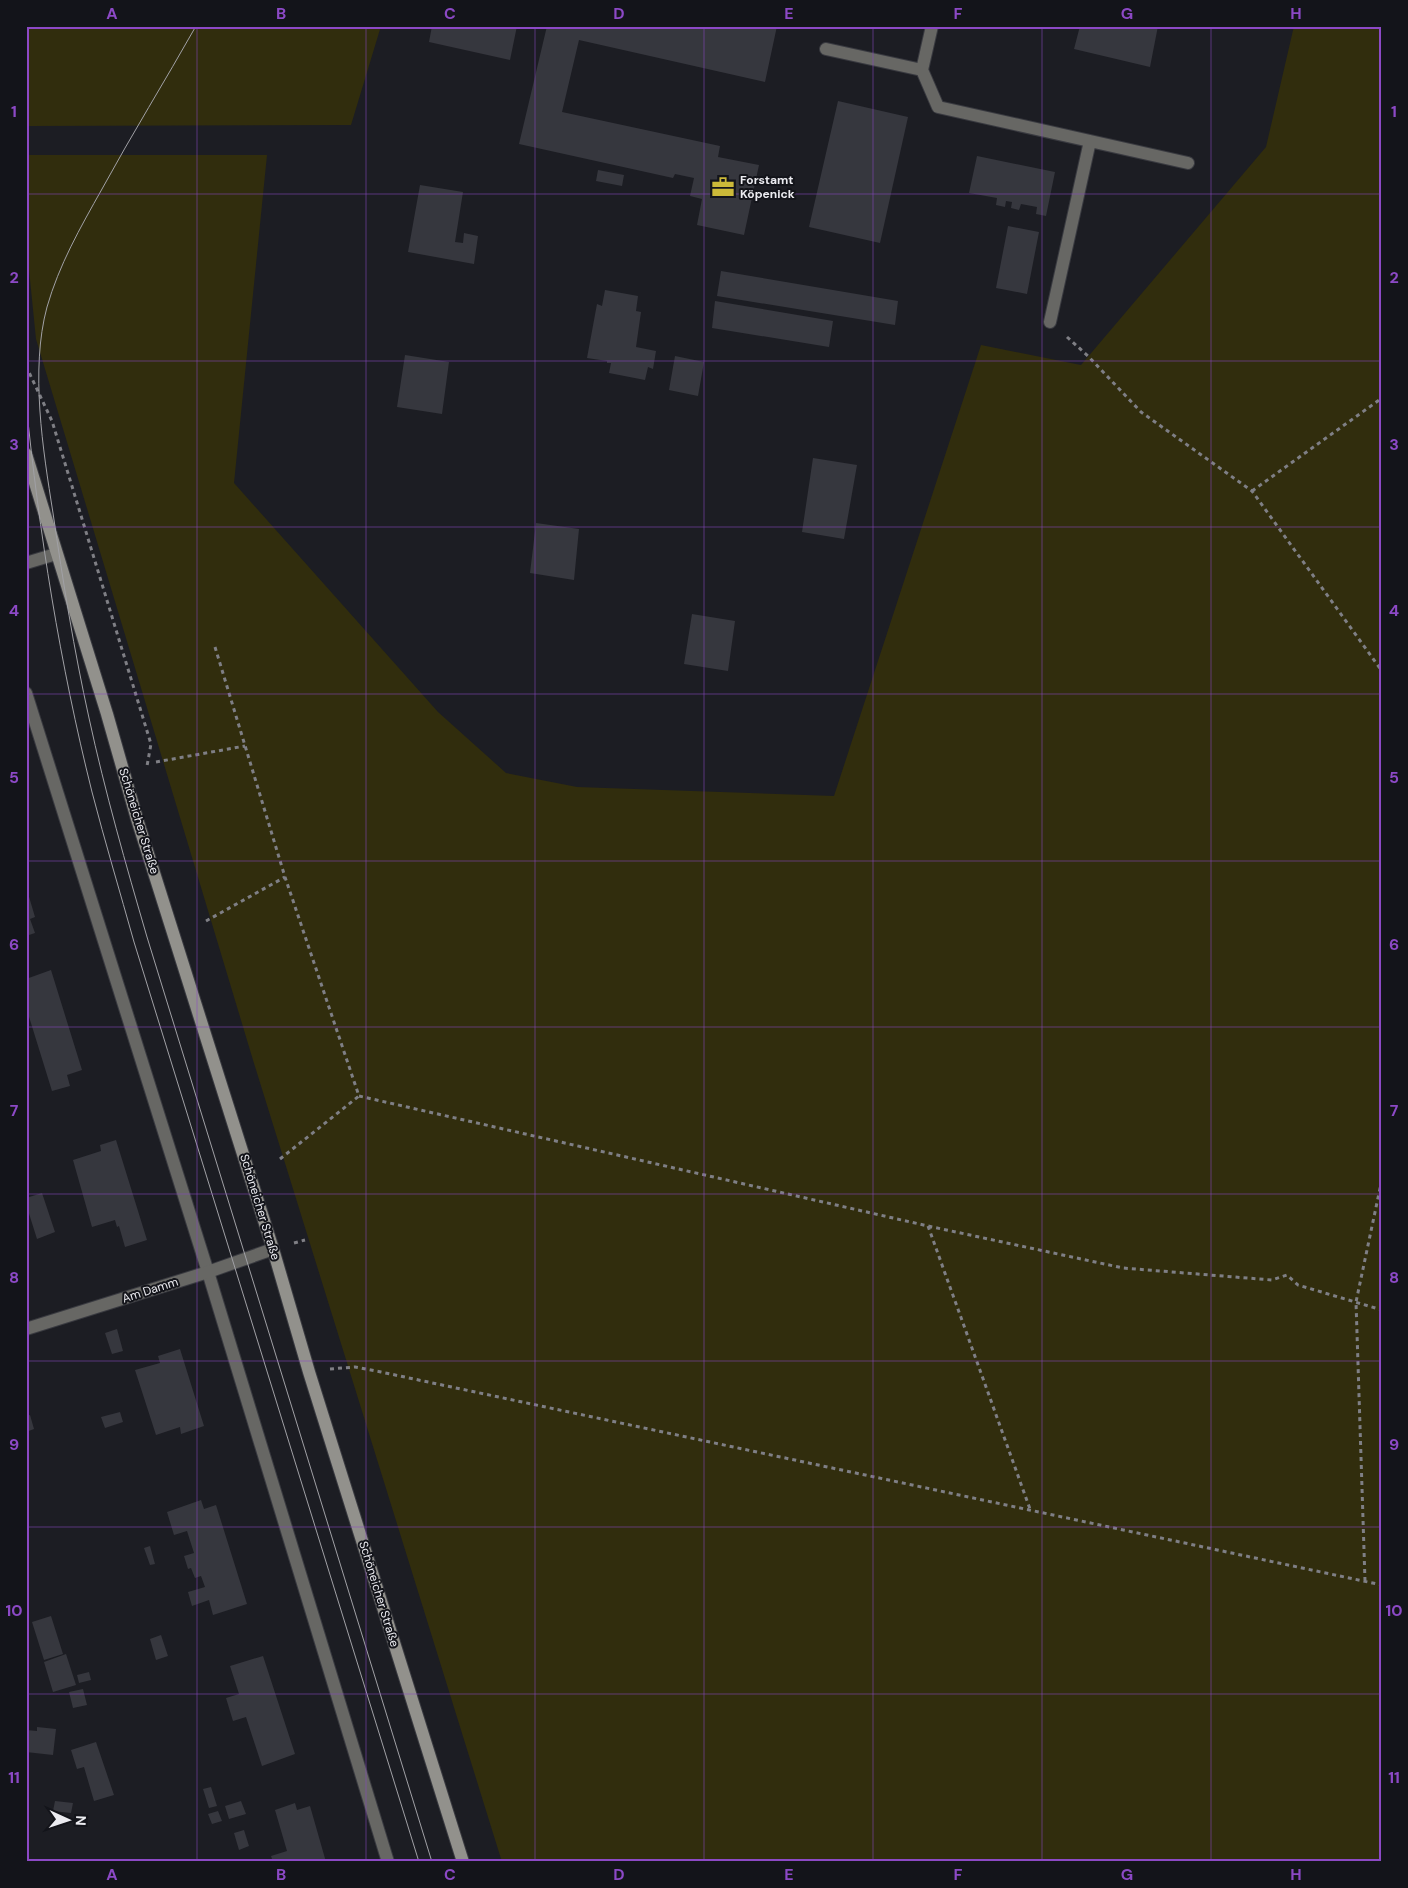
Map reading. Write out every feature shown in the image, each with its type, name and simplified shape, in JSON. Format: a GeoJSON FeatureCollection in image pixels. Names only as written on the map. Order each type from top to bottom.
{"type":"FeatureCollection","features":[{"type":"Feature","properties":{"kind":"main road","name":"Schöneicher Straße"},"geometry":{"type":"LineString","coordinates":[[26,454],[104,704],[137,818],[463,1862]]}},
{"type":"Feature","properties":{"kind":"street"},"geometry":{"type":"LineString","coordinates":[[932,26],[922,70],[938,107],[1188,163]]}},
{"type":"Feature","properties":{"kind":"street"},"geometry":{"type":"LineString","coordinates":[[826,48],[922,70]]}},
{"type":"Feature","properties":{"kind":"street"},"geometry":{"type":"LineString","coordinates":[[1050,322],[1090,141]]}},
{"type":"Feature","properties":{"kind":"street"},"geometry":{"type":"LineString","coordinates":[[26,564],[56,554]]}},
{"type":"Feature","properties":{"kind":"street"},"geometry":{"type":"LineString","coordinates":[[26,693],[208,1272],[388,1862]]}},
{"type":"Feature","properties":{"kind":"street","name":"Am Damm"},"geometry":{"type":"LineString","coordinates":[[26,1329],[208,1272],[273,1249]]}},
{"type":"Feature","properties":{"kind":"path"},"geometry":{"type":"LineString","coordinates":[[1050,322],[1088,356],[1141,412],[1252,491],[1382,671]]}},
{"type":"Feature","properties":{"kind":"path"},"geometry":{"type":"LineString","coordinates":[[26,366],[52,421],[151,744]]}},
{"type":"Feature","properties":{"kind":"path"},"geometry":{"type":"LineString","coordinates":[[1252,491],[1382,398]]}},
{"type":"Feature","properties":{"kind":"path"},"geometry":{"type":"LineString","coordinates":[[215,647],[285,877],[359,1096]]}},
{"type":"Feature","properties":{"kind":"path"},"geometry":{"type":"LineString","coordinates":[[156,762],[245,746]]}},
{"type":"Feature","properties":{"kind":"path"},"geometry":{"type":"LineString","coordinates":[[206,921],[285,877]]}},
{"type":"Feature","properties":{"kind":"path"},"geometry":{"type":"LineString","coordinates":[[280,1159],[359,1096]]}},
{"type":"Feature","properties":{"kind":"path"},"geometry":{"type":"LineString","coordinates":[[359,1096],[928,1226],[1122,1268],[1272,1280],[1287,1275],[1298,1285],[1382,1310]]}},
{"type":"Feature","properties":{"kind":"path"},"geometry":{"type":"LineString","coordinates":[[1365,1581],[1356,1302],[1382,1179]]}},
{"type":"Feature","properties":{"kind":"path"},"geometry":{"type":"LineString","coordinates":[[928,1226],[1030,1510]]}},
{"type":"Feature","properties":{"kind":"path"},"geometry":{"type":"LineString","coordinates":[[310,1372],[355,1367],[1382,1585]]}},
{"type":"Feature","properties":{"kind":"shaded area"},"geometry":{"type":"Polygon","coordinates":[[[26,26],[381,26],[351,125],[26,126],[26,26]]]}},
{"type":"Feature","properties":{"kind":"shaded area"},"geometry":{"type":"Polygon","coordinates":[[[1294,26],[1382,26],[1382,1862],[502,1862],[253,1060],[36,339],[26,240],[26,155],[267,155],[234,483],[438,712],[506,773],[577,787],[834,796],[981,345],[1081,365],[1266,147],[1294,26]]]}},
{"type":"Feature","properties":{"kind":"building"},"geometry":{"type":"Polygon","coordinates":[[[432,26],[517,26],[510,60],[429,42],[432,26]]]}},
{"type":"Feature","properties":{"kind":"building"},"geometry":{"type":"Polygon","coordinates":[[[547,26],[777,26],[765,82],[579,40],[562,112],[720,146],[718,157],[759,165],[744,235],[697,225],[702,199],[690,196],[694,178],[675,174],[673,178],[519,144],[547,26]]]}},
{"type":"Feature","properties":{"kind":"building"},"geometry":{"type":"Polygon","coordinates":[[[1080,26],[1158,26],[1150,67],[1074,49],[1080,26]]]}},
{"type":"Feature","properties":{"kind":"building"},"geometry":{"type":"Polygon","coordinates":[[[838,101],[908,117],[880,243],[809,227],[838,101]]]}},
{"type":"Feature","properties":{"kind":"building"},"geometry":{"type":"Polygon","coordinates":[[[977,156],[1055,172],[1046,216],[1036,214],[1037,207],[1021,204],[1019,210],[1011,208],[1012,202],[1006,201],[1005,207],[996,205],[997,198],[969,193],[977,156]]]}},
{"type":"Feature","properties":{"kind":"building"},"geometry":{"type":"Polygon","coordinates":[[[598,170],[624,175],[622,186],[596,181],[598,170]]]}},
{"type":"Feature","properties":{"kind":"building"},"geometry":{"type":"Polygon","coordinates":[[[420,185],[463,192],[455,242],[463,243],[464,233],[478,236],[474,264],[408,252],[420,185]]]}},
{"type":"Feature","properties":{"kind":"building"},"geometry":{"type":"Polygon","coordinates":[[[1008,226],[1039,232],[1027,294],[996,288],[1008,226]]]}},
{"type":"Feature","properties":{"kind":"building"},"geometry":{"type":"Polygon","coordinates":[[[721,271],[898,301],[895,325],[717,296],[721,271]]]}},
{"type":"Feature","properties":{"kind":"building"},"geometry":{"type":"Polygon","coordinates":[[[605,290],[638,296],[636,311],[641,312],[636,347],[656,351],[653,369],[648,367],[645,380],[609,373],[611,363],[587,358],[597,304],[602,306],[605,290]]]}},
{"type":"Feature","properties":{"kind":"building"},"geometry":{"type":"Polygon","coordinates":[[[715,301],[833,321],[829,347],[712,328],[715,301]]]}},
{"type":"Feature","properties":{"kind":"building"},"geometry":{"type":"Polygon","coordinates":[[[405,355],[449,362],[442,414],[397,407],[405,355]]]}},
{"type":"Feature","properties":{"kind":"building"},"geometry":{"type":"Polygon","coordinates":[[[675,356],[704,362],[698,396],[669,390],[675,356]]]}},
{"type":"Feature","properties":{"kind":"building"},"geometry":{"type":"Polygon","coordinates":[[[813,458],[857,465],[844,539],[802,532],[813,458]]]}},
{"type":"Feature","properties":{"kind":"building"},"geometry":{"type":"Polygon","coordinates":[[[536,523],[579,529],[574,580],[530,573],[536,523]]]}},
{"type":"Feature","properties":{"kind":"building"},"geometry":{"type":"Polygon","coordinates":[[[692,614],[735,621],[728,671],[684,664],[692,614]]]}},
{"type":"Feature","properties":{"kind":"building"},"geometry":{"type":"Polygon","coordinates":[[[27,890],[35,917],[30,919],[35,933],[26,936],[27,890]]]}},
{"type":"Feature","properties":{"kind":"building"},"geometry":{"type":"Polygon","coordinates":[[[51,970],[82,1070],[67,1075],[70,1086],[52,1091],[26,1007],[26,979],[51,970]]]}},
{"type":"Feature","properties":{"kind":"building"},"geometry":{"type":"Polygon","coordinates":[[[116,1140],[147,1240],[125,1247],[119,1226],[117,1227],[115,1220],[92,1227],[73,1160],[101,1151],[100,1145],[116,1140]]]}},
{"type":"Feature","properties":{"kind":"building"},"geometry":{"type":"Polygon","coordinates":[[[42,1193],[55,1232],[37,1239],[26,1204],[26,1198],[42,1193]]]}},
{"type":"Feature","properties":{"kind":"building"},"geometry":{"type":"Polygon","coordinates":[[[117,1329],[123,1351],[112,1354],[105,1333],[117,1329]]]}},
{"type":"Feature","properties":{"kind":"building"},"geometry":{"type":"Polygon","coordinates":[[[180,1349],[204,1426],[181,1434],[180,1427],[156,1435],[135,1370],[160,1363],[158,1356],[180,1349]]]}},
{"type":"Feature","properties":{"kind":"building"},"geometry":{"type":"Polygon","coordinates":[[[120,1412],[123,1422],[105,1428],[101,1417],[120,1412]]]}},
{"type":"Feature","properties":{"kind":"building"},"geometry":{"type":"Polygon","coordinates":[[[30,1415],[34,1429],[26,1432],[26,1416],[30,1415]]]}},
{"type":"Feature","properties":{"kind":"building"},"geometry":{"type":"Polygon","coordinates":[[[201,1500],[204,1509],[216,1505],[247,1604],[213,1615],[209,1600],[192,1606],[188,1592],[205,1587],[201,1576],[195,1578],[191,1568],[188,1569],[184,1556],[194,1553],[187,1531],[174,1535],[167,1512],[201,1500]]]}},
{"type":"Feature","properties":{"kind":"building"},"geometry":{"type":"Polygon","coordinates":[[[150,1546],[155,1564],[150,1565],[144,1548],[150,1546]]]}},
{"type":"Feature","properties":{"kind":"building"},"geometry":{"type":"Polygon","coordinates":[[[51,1616],[63,1654],[44,1660],[32,1622],[51,1616]]]}},
{"type":"Feature","properties":{"kind":"building"},"geometry":{"type":"Polygon","coordinates":[[[161,1635],[168,1656],[156,1660],[150,1639],[161,1635]]]}},
{"type":"Feature","properties":{"kind":"building"},"geometry":{"type":"Polygon","coordinates":[[[66,1654],[76,1685],[53,1692],[44,1662],[66,1654]]]}},
{"type":"Feature","properties":{"kind":"building"},"geometry":{"type":"Polygon","coordinates":[[[263,1656],[295,1754],[262,1766],[246,1717],[233,1721],[226,1698],[239,1694],[230,1666],[263,1656]]]}},
{"type":"Feature","properties":{"kind":"building"},"geometry":{"type":"Polygon","coordinates":[[[89,1672],[91,1680],[79,1683],[77,1675],[89,1672]]]}},
{"type":"Feature","properties":{"kind":"building"},"geometry":{"type":"Polygon","coordinates":[[[83,1689],[87,1705],[73,1708],[69,1692],[83,1689]]]}},
{"type":"Feature","properties":{"kind":"building"},"geometry":{"type":"Polygon","coordinates":[[[37,1727],[56,1729],[53,1755],[26,1752],[26,1730],[37,1731],[37,1727]]]}},
{"type":"Feature","properties":{"kind":"building"},"geometry":{"type":"Polygon","coordinates":[[[96,1742],[114,1795],[94,1801],[84,1767],[77,1769],[71,1750],[96,1742]]]}},
{"type":"Feature","properties":{"kind":"building"},"geometry":{"type":"Polygon","coordinates":[[[211,1787],[217,1806],[209,1808],[203,1789],[211,1787]]]}},
{"type":"Feature","properties":{"kind":"building"},"geometry":{"type":"Polygon","coordinates":[[[55,1801],[73,1803],[71,1813],[53,1811],[55,1801]]]}},
{"type":"Feature","properties":{"kind":"building"},"geometry":{"type":"Polygon","coordinates":[[[241,1801],[246,1814],[229,1819],[225,1806],[241,1801]]]}},
{"type":"Feature","properties":{"kind":"building"},"geometry":{"type":"Polygon","coordinates":[[[295,1803],[297,1810],[310,1806],[326,1862],[273,1862],[271,1856],[287,1851],[275,1810],[295,1803]]]}},
{"type":"Feature","properties":{"kind":"building"},"geometry":{"type":"Polygon","coordinates":[[[218,1811],[222,1821],[212,1824],[208,1814],[218,1811]]]}},
{"type":"Feature","properties":{"kind":"building"},"geometry":{"type":"Polygon","coordinates":[[[244,1830],[249,1846],[239,1850],[234,1833],[244,1830]]]}},
{"type":"Feature","properties":{"kind":"tram line"},"geometry":{"type":"LineString","coordinates":[[196,26],[86,218],[64,261],[52,291],[42,331],[39,357],[40,410],[45,463],[78,667],[95,746],[124,856],[147,937],[432,1862]]}},
{"type":"Feature","properties":{"kind":"tram line"},"geometry":{"type":"LineString","coordinates":[[26,402],[37,500],[60,647],[97,811],[134,942],[419,1862]]}},
{"type":"Feature","properties":{"kind":"place","name":"Forstamt Köpenick"},"geometry":{"type":"Point","coordinates":[723,187]}}]}
